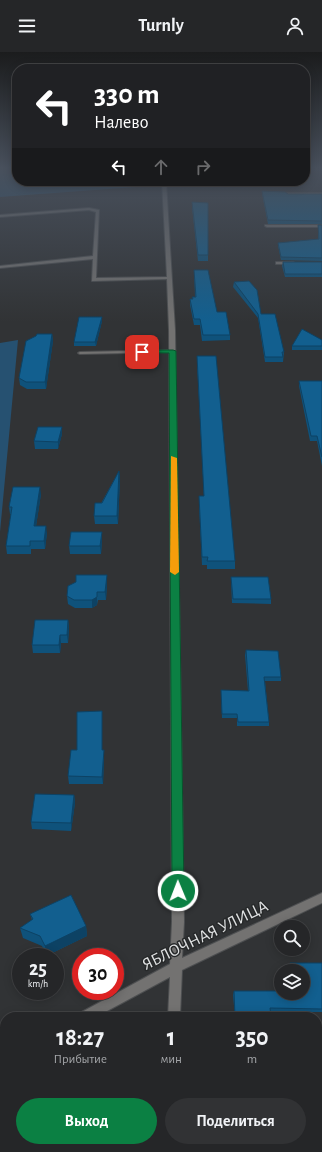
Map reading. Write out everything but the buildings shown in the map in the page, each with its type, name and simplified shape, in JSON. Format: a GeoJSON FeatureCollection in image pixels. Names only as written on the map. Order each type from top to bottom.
{"type":"FeatureCollection","features":[{"type":"Feature","properties":{"kind":"street"},"geometry":{"type":"LineString","coordinates":[[97,219],[94,280],[169,278]]}},
{"type":"Feature","properties":{"kind":"street"},"geometry":{"type":"LineString","coordinates":[[166,219],[173,351],[178,922],[174,1012]]}},
{"type":"Feature","properties":{"kind":"street"},"geometry":{"type":"LineString","coordinates":[[267,226],[322,226]]}},
{"type":"Feature","properties":{"kind":"street"},"geometry":{"type":"LineString","coordinates":[[0,267],[95,257]]}},
{"type":"Feature","properties":{"kind":"street"},"geometry":{"type":"LineString","coordinates":[[278,263],[300,263]]}},
{"type":"Feature","properties":{"kind":"street","name":"ЯБЛОЧНАЯ УЛИЦА"},"geometry":{"type":"LineString","coordinates":[[93,1012],[176,967],[322,898]]}},
{"type":"Feature","properties":{"kind":"lane"},"geometry":{"type":"LineString","coordinates":[[80,352],[173,351]]}},
{"type":"Feature","properties":{"kind":"shaded area"},"geometry":{"type":"Polygon","coordinates":[[[18,340],[0,532],[0,343],[18,340]]]}},
{"type":"Feature","properties":{"kind":"slow traffic"},"geometry":{"type":"LineString","coordinates":[[174,458],[175,572]]}},
{"type":"Feature","properties":{"kind":"route"},"geometry":{"type":"LineString","coordinates":[[142,352],[173,351],[178,891]]}}]}
